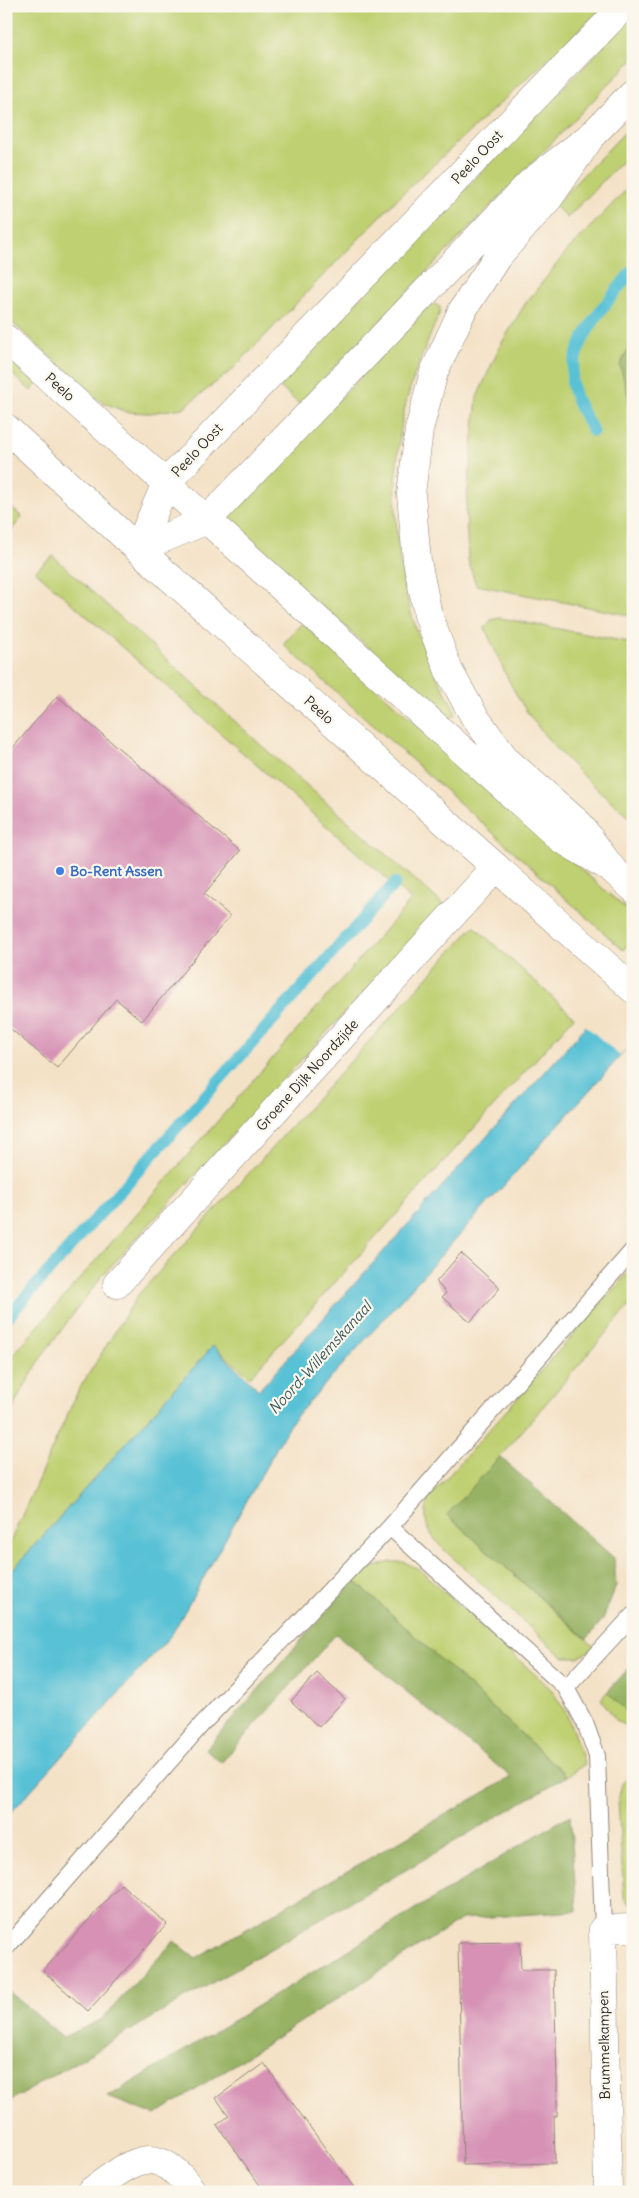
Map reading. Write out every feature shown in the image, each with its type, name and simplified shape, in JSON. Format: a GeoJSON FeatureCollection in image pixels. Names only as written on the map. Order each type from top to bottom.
{"type":"FeatureCollection","features":[{"type":"Feature","properties":{"kind":"main road","name":"Peelo Oost"},"geometry":{"type":"LineString","coordinates":[[138,549],[166,483],[624,6]]}},
{"type":"Feature","properties":{"kind":"main road"},"geometry":{"type":"LineString","coordinates":[[138,549],[207,520],[531,182],[592,135],[633,93]]}},
{"type":"Feature","properties":{"kind":"main road"},"geometry":{"type":"LineString","coordinates":[[592,135],[549,198],[497,257],[462,311],[434,372],[419,430],[411,494],[417,560],[428,615],[449,671],[457,686],[474,716],[506,760],[579,824],[612,869]]}},
{"type":"Feature","properties":{"kind":"main road","name":"Peelo"},"geometry":{"type":"LineString","coordinates":[[6,339],[561,839],[612,869],[633,888]]}},
{"type":"Feature","properties":{"kind":"main road","name":"Peelo"},"geometry":{"type":"LineString","coordinates":[[6,428],[138,549],[628,985]]}},
{"type":"Feature","properties":{"kind":"main road","name":"Groene Dijk Noordzijde"},"geometry":{"type":"LineString","coordinates":[[117,1284],[496,867]]}},
{"type":"Feature","properties":{"kind":"main road"},"geometry":{"type":"LineString","coordinates":[[603,1928],[633,1928]]}},
{"type":"Feature","properties":{"kind":"main road","name":"Brummelkampen"},"geometry":{"type":"LineString","coordinates":[[603,1928],[608,2192]]}},
{"type":"Feature","properties":{"kind":"main road"},"geometry":{"type":"LineString","coordinates":[[90,2192],[129,2164],[149,2159],[165,2162],[177,2172],[193,2192]]}},
{"type":"Feature","properties":{"kind":"lane"},"geometry":{"type":"LineString","coordinates":[[6,1948],[203,1723],[390,1527],[633,1250]]}},
{"type":"Feature","properties":{"kind":"lane"},"geometry":{"type":"LineString","coordinates":[[390,1527],[566,1688],[585,1723],[597,1756],[603,1928]]}},
{"type":"Feature","properties":{"kind":"lane"},"geometry":{"type":"LineString","coordinates":[[566,1688],[633,1615]]}},
{"type":"Feature","properties":{"kind":"green space"},"geometry":{"type":"Polygon","coordinates":[[[6,6],[605,6],[400,196],[232,370],[183,408],[150,413],[126,412],[100,401],[6,317],[6,6]]]}},
{"type":"Feature","properties":{"kind":"green space"},"geometry":{"type":"Polygon","coordinates":[[[633,16],[633,59],[299,404],[278,385],[290,370],[633,16]]]}},
{"type":"Feature","properties":{"kind":"green space"},"geometry":{"type":"Polygon","coordinates":[[[633,124],[633,150],[567,218],[554,205],[633,124]]]}},
{"type":"Feature","properties":{"kind":"green space"},"geometry":{"type":"Polygon","coordinates":[[[633,183],[633,340],[628,346],[629,399],[633,423],[630,449],[633,451],[633,616],[476,585],[468,560],[466,511],[477,397],[500,346],[525,304],[567,251],[633,183]]]}},
{"type":"Feature","properties":{"kind":"green space"},"geometry":{"type":"Polygon","coordinates":[[[435,304],[440,307],[440,312],[414,376],[403,416],[396,476],[397,538],[407,599],[416,628],[427,656],[455,710],[455,715],[449,719],[224,519],[430,305],[435,304]]]}},
{"type":"Feature","properties":{"kind":"green space"},"geometry":{"type":"Polygon","coordinates":[[[633,340],[633,423],[620,365],[633,340]]]}},
{"type":"Feature","properties":{"kind":"green space"},"geometry":{"type":"Polygon","coordinates":[[[6,356],[37,384],[31,391],[6,369],[6,356]]]}},
{"type":"Feature","properties":{"kind":"green space"},"geometry":{"type":"Polygon","coordinates":[[[6,503],[22,517],[6,537],[6,503]]]}},
{"type":"Feature","properties":{"kind":"green space"},"geometry":{"type":"Polygon","coordinates":[[[53,556],[263,747],[444,905],[102,1276],[44,1353],[16,1401],[6,1430],[6,1363],[411,900],[35,571],[53,556]]]}},
{"type":"Feature","properties":{"kind":"green space"},"geometry":{"type":"Polygon","coordinates":[[[500,618],[633,643],[633,820],[567,761],[525,710],[506,676],[485,628],[491,620],[500,618]]]}},
{"type":"Feature","properties":{"kind":"green space"},"geometry":{"type":"Polygon","coordinates":[[[302,623],[633,915],[633,939],[623,950],[283,644],[302,623]]]}},
{"type":"Feature","properties":{"kind":"green space"},"geometry":{"type":"Polygon","coordinates":[[[474,926],[574,1017],[250,1377],[213,1346],[6,1577],[6,1551],[78,1391],[138,1295],[474,926]]]}},
{"type":"Feature","properties":{"kind":"green space"},"geometry":{"type":"Polygon","coordinates":[[[633,1267],[633,1309],[629,1306],[500,1457],[447,1515],[595,1647],[579,1657],[563,1657],[442,1548],[432,1536],[427,1526],[428,1499],[633,1267]]]}},
{"type":"Feature","properties":{"kind":"green space"},"geometry":{"type":"Polygon","coordinates":[[[500,1457],[614,1558],[616,1586],[603,1619],[587,1639],[447,1515],[500,1457]]]}},
{"type":"Feature","properties":{"kind":"green space"},"geometry":{"type":"Polygon","coordinates":[[[390,1562],[404,1562],[419,1569],[551,1689],[566,1713],[585,1764],[567,1776],[354,1580],[369,1569],[390,1562]]]}},
{"type":"Feature","properties":{"kind":"green space"},"geometry":{"type":"Polygon","coordinates":[[[354,1580],[567,1776],[6,2103],[7,1990],[63,2037],[101,2020],[174,1941],[196,1958],[511,1777],[336,1634],[221,1763],[206,1749],[354,1580]]]}},
{"type":"Feature","properties":{"kind":"green space"},"geometry":{"type":"Polygon","coordinates":[[[633,1664],[633,1709],[628,1713],[607,1692],[633,1664]]]}},
{"type":"Feature","properties":{"kind":"green space"},"geometry":{"type":"Polygon","coordinates":[[[607,1692],[628,1713],[633,1709],[633,1724],[627,1726],[617,1721],[601,1699],[607,1692]]]}},
{"type":"Feature","properties":{"kind":"green space"},"geometry":{"type":"Polygon","coordinates":[[[633,1772],[633,1906],[624,1898],[618,1800],[622,1784],[633,1772]]]}},
{"type":"Feature","properties":{"kind":"green space"},"geometry":{"type":"Polygon","coordinates":[[[570,1815],[577,1911],[462,1919],[155,2115],[108,2097],[570,1815]]]}},
{"type":"Feature","properties":{"kind":"water","name":"Noord-Willemskanaal"},"geometry":{"type":"Polygon","coordinates":[[[633,974],[633,1042],[291,1422],[172,1634],[6,1818],[6,1577],[213,1346],[259,1390],[633,974]]]}},
{"type":"Feature","properties":{"kind":"pier"},"geometry":{"type":"Polygon","coordinates":[[[633,972],[633,1043],[620,1056],[585,1025],[633,972]]]}},
{"type":"Feature","properties":{"kind":"building"},"geometry":{"type":"Polygon","coordinates":[[[57,696],[240,851],[204,894],[230,916],[142,1021],[116,999],[57,1068],[6,1025],[6,756],[57,696]]]}},
{"type":"Feature","properties":{"kind":"building"},"geometry":{"type":"Polygon","coordinates":[[[461,1253],[500,1288],[470,1322],[442,1297],[446,1293],[436,1282],[461,1253]]]}},
{"type":"Feature","properties":{"kind":"building"},"geometry":{"type":"Polygon","coordinates":[[[317,1673],[345,1699],[319,1727],[291,1701],[317,1673]]]}},
{"type":"Feature","properties":{"kind":"building"},"geometry":{"type":"Polygon","coordinates":[[[121,1884],[167,1924],[88,2011],[43,1971],[121,1884]]]}},
{"type":"Feature","properties":{"kind":"building"},"geometry":{"type":"Polygon","coordinates":[[[520,1942],[521,1970],[554,1970],[557,2082],[557,2116],[554,2116],[555,2163],[463,2165],[458,1943],[520,1942]]]}},
{"type":"Feature","properties":{"kind":"building"},"geometry":{"type":"Polygon","coordinates":[[[264,2063],[357,2192],[265,2192],[249,2170],[217,2125],[229,2116],[216,2098],[264,2063]]]}},
{"type":"Feature","properties":{"kind":"waterway"},"geometry":{"type":"LineString","coordinates":[[593,431],[580,407],[573,388],[573,366],[578,351],[593,322],[633,270]]}},
{"type":"Feature","properties":{"kind":"waterway"},"geometry":{"type":"LineString","coordinates":[[6,1319],[395,883]]}},
{"type":"Feature","properties":{"kind":"place","name":"Bo-Rent Assen"},"geometry":{"type":"Point","coordinates":[60,871]}}]}
